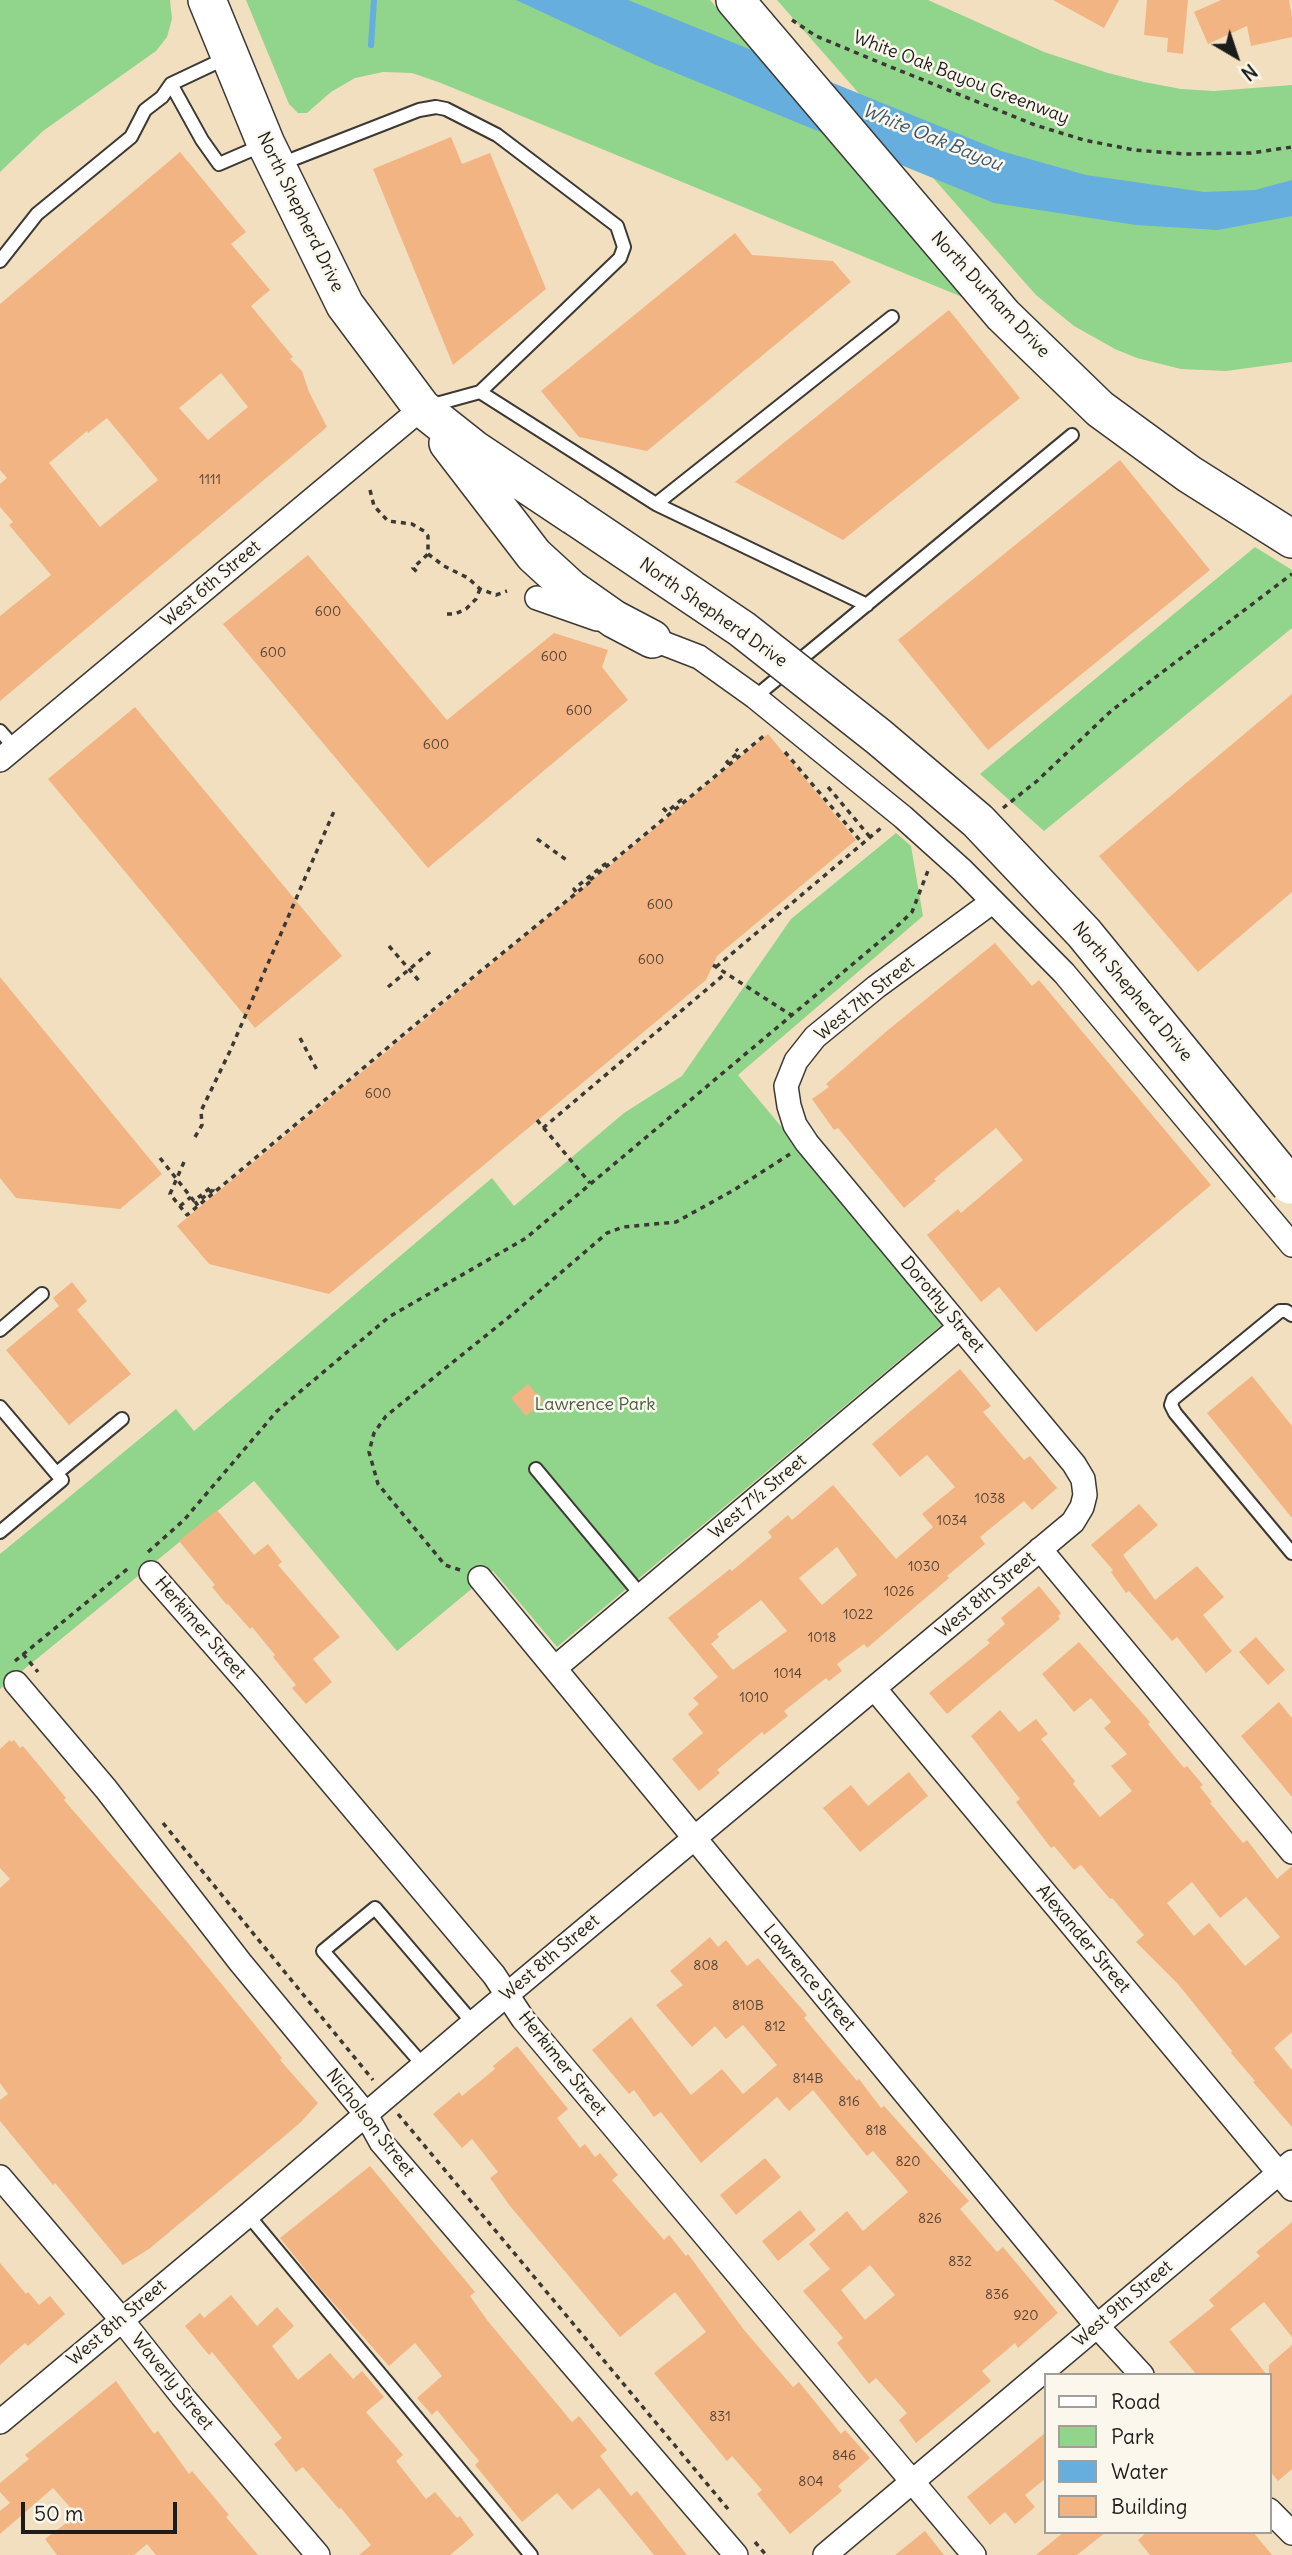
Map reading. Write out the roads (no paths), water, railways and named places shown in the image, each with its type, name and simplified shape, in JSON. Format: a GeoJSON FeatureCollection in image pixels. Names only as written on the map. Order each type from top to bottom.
{"type":"FeatureCollection","features":[{"type":"Feature","properties":{"kind":"main road","name":"North Shepherd Drive"},"geometry":{"type":"LineString","coordinates":[[207,0],[271,155],[345,305],[422,408],[475,450],[742,629],[879,737],[978,821],[1084,933],[1291,1186]]}},
{"type":"Feature","properties":{"kind":"main road","name":"North Durham Drive"},"geometry":{"type":"LineString","coordinates":[[735,0],[1003,315],[1100,408],[1189,474],[1292,538]]}},
{"type":"Feature","properties":{"kind":"main road"},"geometry":{"type":"LineString","coordinates":[[422,408],[534,555],[570,588],[614,619],[652,639]]}},
{"type":"Feature","properties":{"kind":"street","name":"West 6th Street"},"geometry":{"type":"LineString","coordinates":[[5,746],[422,408]]}},
{"type":"Feature","properties":{"kind":"street"},"geometry":{"type":"LineString","coordinates":[[537,598],[699,657],[755,697],[903,817],[962,870],[1063,973],[1292,1245]]}},
{"type":"Feature","properties":{"kind":"street","name":"West 7th Street"},"geometry":{"type":"LineString","coordinates":[[801,1134],[789,1106],[786,1086],[796,1061],[815,1037],[876,987],[992,902]]}},
{"type":"Feature","properties":{"kind":"street","name":"Dorothy Street"},"geometry":{"type":"LineString","coordinates":[[801,1134],[1074,1464],[1084,1486]]}},
{"type":"Feature","properties":{"kind":"street","name":"West 7½ Street"},"geometry":{"type":"LineString","coordinates":[[555,1668],[960,1327]]}},
{"type":"Feature","properties":{"kind":"street","name":"West 8th Street"},"geometry":{"type":"LineString","coordinates":[[0,2421],[248,2215],[506,1994],[1073,1522],[1082,1507],[1084,1486]]}},
{"type":"Feature","properties":{"kind":"street"},"geometry":{"type":"LineString","coordinates":[[1040,1549],[1292,1852]]}},
{"type":"Feature","properties":{"kind":"street","name":"Herkimer Street"},"geometry":{"type":"LineString","coordinates":[[144,1564],[494,1975],[523,2020],[974,2555]]}},
{"type":"Feature","properties":{"kind":"street","name":"Lawrence Street"},"geometry":{"type":"LineString","coordinates":[[480,1578],[1097,2326],[1140,2373]]}},
{"type":"Feature","properties":{"kind":"street","name":"Nicholson Street"},"geometry":{"type":"LineString","coordinates":[[12,1675],[106,1789],[240,1962],[365,2113],[381,2142],[736,2555]]}},
{"type":"Feature","properties":{"kind":"street","name":"Alexander Street"},"geometry":{"type":"LineString","coordinates":[[874,1689],[1288,2174]]}},
{"type":"Feature","properties":{"kind":"street","name":"West 9th Street"},"geometry":{"type":"LineString","coordinates":[[825,2555],[1097,2326],[1288,2174]]}},
{"type":"Feature","properties":{"kind":"street","name":"Waverly Street"},"geometry":{"type":"LineString","coordinates":[[0,2177],[318,2555]]}},
{"type":"Feature","properties":{"kind":"street"},"geometry":{"type":"LineString","coordinates":[[1271,2512],[1292,2533]]}},
{"type":"Feature","properties":{"kind":"lane"},"geometry":{"type":"LineString","coordinates":[[0,261],[37,214],[131,137],[145,110],[162,97],[171,84],[230,57]]}},
{"type":"Feature","properties":{"kind":"lane"},"geometry":{"type":"LineString","coordinates":[[171,84],[202,140],[219,163],[271,155],[419,110],[446,108],[497,135],[617,226],[624,247],[620,258],[480,392],[422,408]]}},
{"type":"Feature","properties":{"kind":"lane"},"geometry":{"type":"LineString","coordinates":[[656,504],[892,317]]}},
{"type":"Feature","properties":{"kind":"lane"},"geometry":{"type":"LineString","coordinates":[[480,392],[656,504],[867,605]]}},
{"type":"Feature","properties":{"kind":"lane"},"geometry":{"type":"LineString","coordinates":[[755,697],[1072,435]]}},
{"type":"Feature","properties":{"kind":"lane"},"geometry":{"type":"LineString","coordinates":[[0,1330],[42,1294]]}},
{"type":"Feature","properties":{"kind":"lane"},"geometry":{"type":"LineString","coordinates":[[1292,1315],[1280,1311],[1173,1398],[1171,1405],[1292,1553]]}},
{"type":"Feature","properties":{"kind":"lane"},"geometry":{"type":"LineString","coordinates":[[0,1407],[62,1480],[0,1532]]}},
{"type":"Feature","properties":{"kind":"lane"},"geometry":{"type":"LineString","coordinates":[[57,1473],[122,1419]]}},
{"type":"Feature","properties":{"kind":"lane"},"geometry":{"type":"LineString","coordinates":[[536,1469],[641,1595]]}},
{"type":"Feature","properties":{"kind":"lane"},"geometry":{"type":"LineString","coordinates":[[423,2065],[323,1951],[375,1908],[473,2023]]}},
{"type":"Feature","properties":{"kind":"lane"},"geometry":{"type":"LineString","coordinates":[[248,2215],[531,2555]]}},
{"type":"Feature","properties":{"kind":"water","name":"White Oak Bayou"},"geometry":{"type":"Polygon","coordinates":[[[516,0],[628,0],[1001,151],[1086,175],[1204,192],[1255,190],[1292,180],[1292,216],[1218,230],[1136,225],[994,203],[654,64],[516,0]]]}},
{"type":"Feature","properties":{"kind":"waterway"},"geometry":{"type":"LineString","coordinates":[[371,45],[374,0]]}},
{"type":"Feature","properties":{"kind":"park label","name":"Lawrence Park"},"geometry":{"type":"Point","coordinates":[595,1405]}}]}
